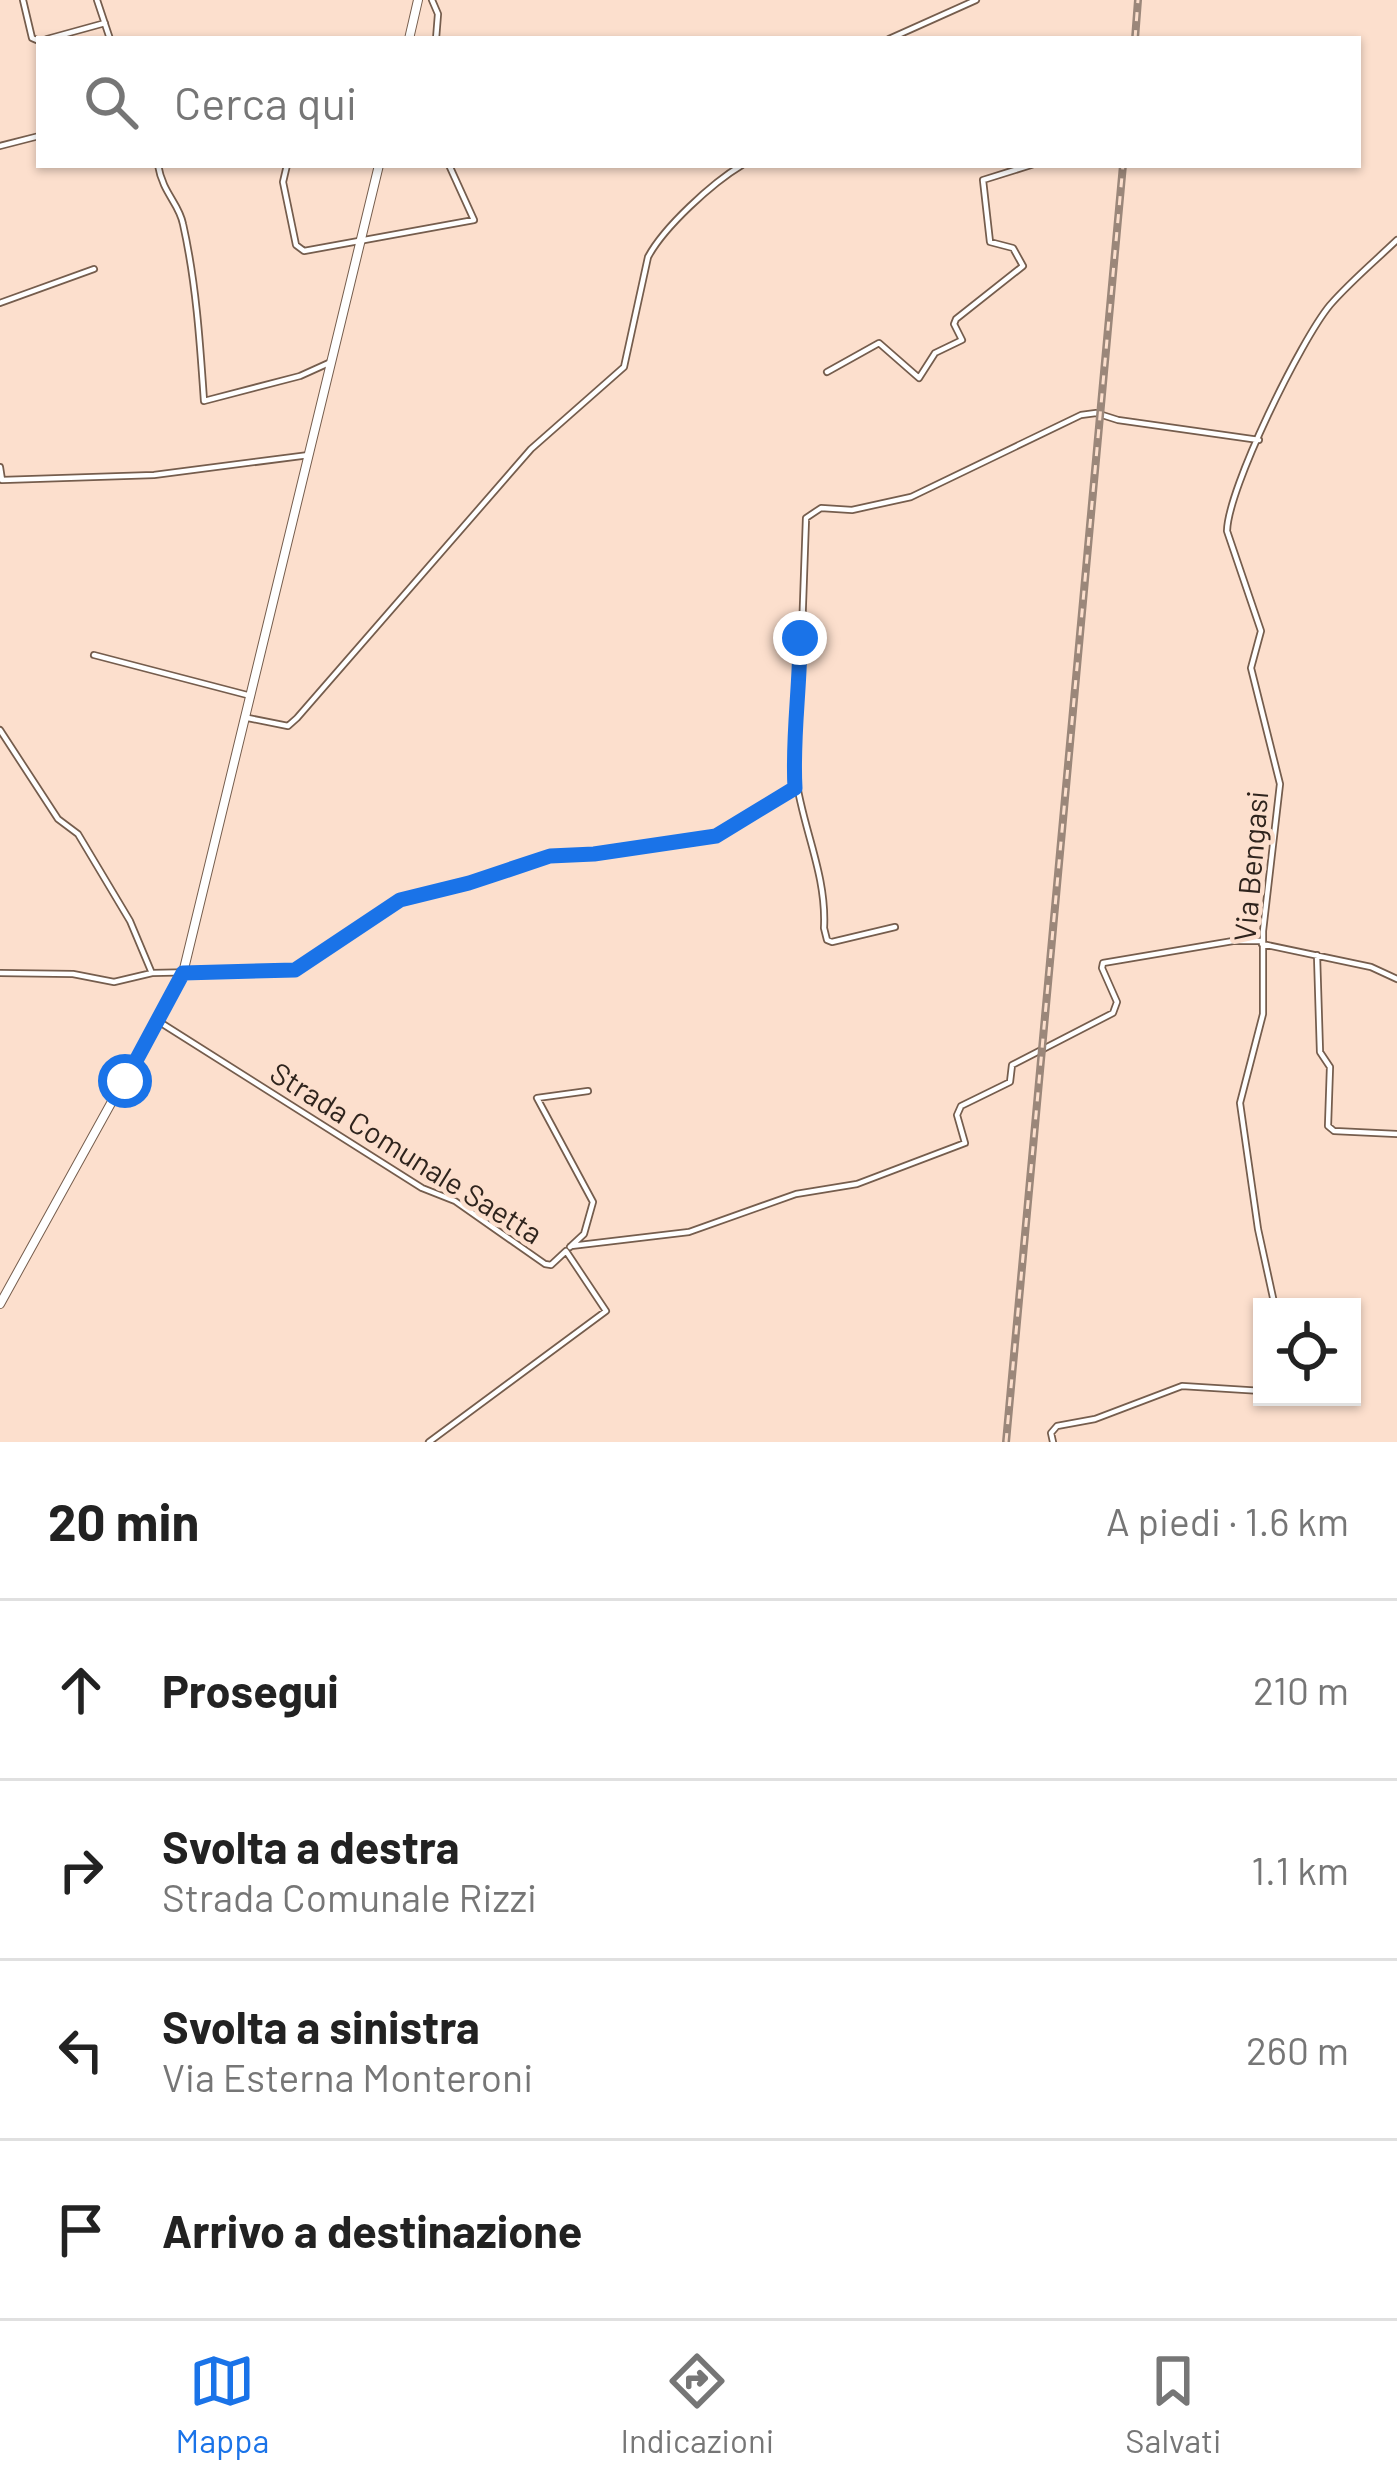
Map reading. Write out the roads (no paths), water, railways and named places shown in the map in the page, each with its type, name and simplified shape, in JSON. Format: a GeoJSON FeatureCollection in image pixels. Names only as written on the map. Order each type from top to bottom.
{"type":"FeatureCollection","features":[{"type":"Feature","properties":{"kind":"street"},"geometry":{"type":"LineString","coordinates":[[23,0],[36,39]]}},
{"type":"Feature","properties":{"kind":"street"},"geometry":{"type":"LineString","coordinates":[[97,0],[109,36]]}},
{"type":"Feature","properties":{"kind":"street"},"geometry":{"type":"LineString","coordinates":[[410,36],[418,0]]}},
{"type":"Feature","properties":{"kind":"street"},"geometry":{"type":"LineString","coordinates":[[432,0],[436,36]]}},
{"type":"Feature","properties":{"kind":"street"},"geometry":{"type":"LineString","coordinates":[[896,36],[976,0]]}},
{"type":"Feature","properties":{"kind":"street"},"geometry":{"type":"LineString","coordinates":[[58,36],[105,23]]}},
{"type":"Feature","properties":{"kind":"street"},"geometry":{"type":"LineString","coordinates":[[0,146],[36,137]]}},
{"type":"Feature","properties":{"kind":"street"},"geometry":{"type":"LineString","coordinates":[[159,168],[163,189],[182,218],[204,401],[300,376],[331,362]]}},
{"type":"Feature","properties":{"kind":"street"},"geometry":{"type":"LineString","coordinates":[[286,168],[283,182],[298,250],[474,220],[450,168]]}},
{"type":"Feature","properties":{"kind":"street"},"geometry":{"type":"LineString","coordinates":[[0,1304],[183,973],[378,168]]}},
{"type":"Feature","properties":{"kind":"street"},"geometry":{"type":"LineString","coordinates":[[246,718],[288,726],[530,449],[624,367],[648,257],[707,189],[738,168]]}},
{"type":"Feature","properties":{"kind":"street"},"geometry":{"type":"LineString","coordinates":[[827,372],[879,343],[919,378],[935,353],[962,340],[956,319],[1023,266],[1013,248],[989,242],[983,180],[1021,168]]}},
{"type":"Feature","properties":{"kind":"street","name":"Via Bengasi"},"geometry":{"type":"LineString","coordinates":[[1273,1298],[1240,1103],[1263,1014],[1262,942],[1280,784],[1251,668],[1261,631],[1227,531],[1237,484],[1312,329],[1397,240]]}},
{"type":"Feature","properties":{"kind":"street"},"geometry":{"type":"LineString","coordinates":[[0,303],[94,269]]}},
{"type":"Feature","properties":{"kind":"street"},"geometry":{"type":"LineString","coordinates":[[895,927],[827,940],[814,845],[795,788],[792,748],[799,717],[807,572],[804,526],[812,513],[821,508],[878,506],[911,497],[1096,413],[1259,440]]}},
{"type":"Feature","properties":{"kind":"street"},"geometry":{"type":"LineString","coordinates":[[0,467],[2,480],[154,475],[309,455]]}},
{"type":"Feature","properties":{"kind":"street"},"geometry":{"type":"LineString","coordinates":[[94,655],[251,696]]}},
{"type":"Feature","properties":{"kind":"street"},"geometry":{"type":"LineString","coordinates":[[0,730],[58,819],[78,834],[134,929],[152,973]]}},
{"type":"Feature","properties":{"kind":"street"},"geometry":{"type":"LineString","coordinates":[[0,973],[73,974],[114,982],[152,973],[295,970],[400,900],[550,856],[716,836],[795,788]]}},
{"type":"Feature","properties":{"kind":"street"},"geometry":{"type":"LineString","coordinates":[[568,1249],[689,1232],[796,1194],[856,1184],[964,1143],[957,1115],[961,1106],[1010,1082],[1012,1065],[1113,1013],[1118,1002],[1103,963],[1233,941],[1262,942],[1371,967],[1397,980]]}},
{"type":"Feature","properties":{"kind":"street"},"geometry":{"type":"LineString","coordinates":[[1316,956],[1320,1052],[1330,1067],[1328,1126],[1334,1132],[1397,1134]]}},
{"type":"Feature","properties":{"kind":"street","name":"Strada Comunale Saetta"},"geometry":{"type":"LineString","coordinates":[[158,1021],[422,1188],[455,1201],[545,1264],[551,1265],[568,1249],[605,1313],[429,1442]]}},
{"type":"Feature","properties":{"kind":"street"},"geometry":{"type":"LineString","coordinates":[[568,1249],[584,1234],[593,1202],[537,1098],[588,1091]]}},
{"type":"Feature","properties":{"kind":"street"},"geometry":{"type":"LineString","coordinates":[[1053,1442],[1051,1433],[1057,1426],[1095,1419],[1182,1386],[1253,1390]]}},
{"type":"Feature","properties":{"kind":"railway"},"geometry":{"type":"LineString","coordinates":[[1135,36],[1138,0]]}},
{"type":"Feature","properties":{"kind":"railway"},"geometry":{"type":"LineString","coordinates":[[1006,1442],[1123,168]]}}]}
